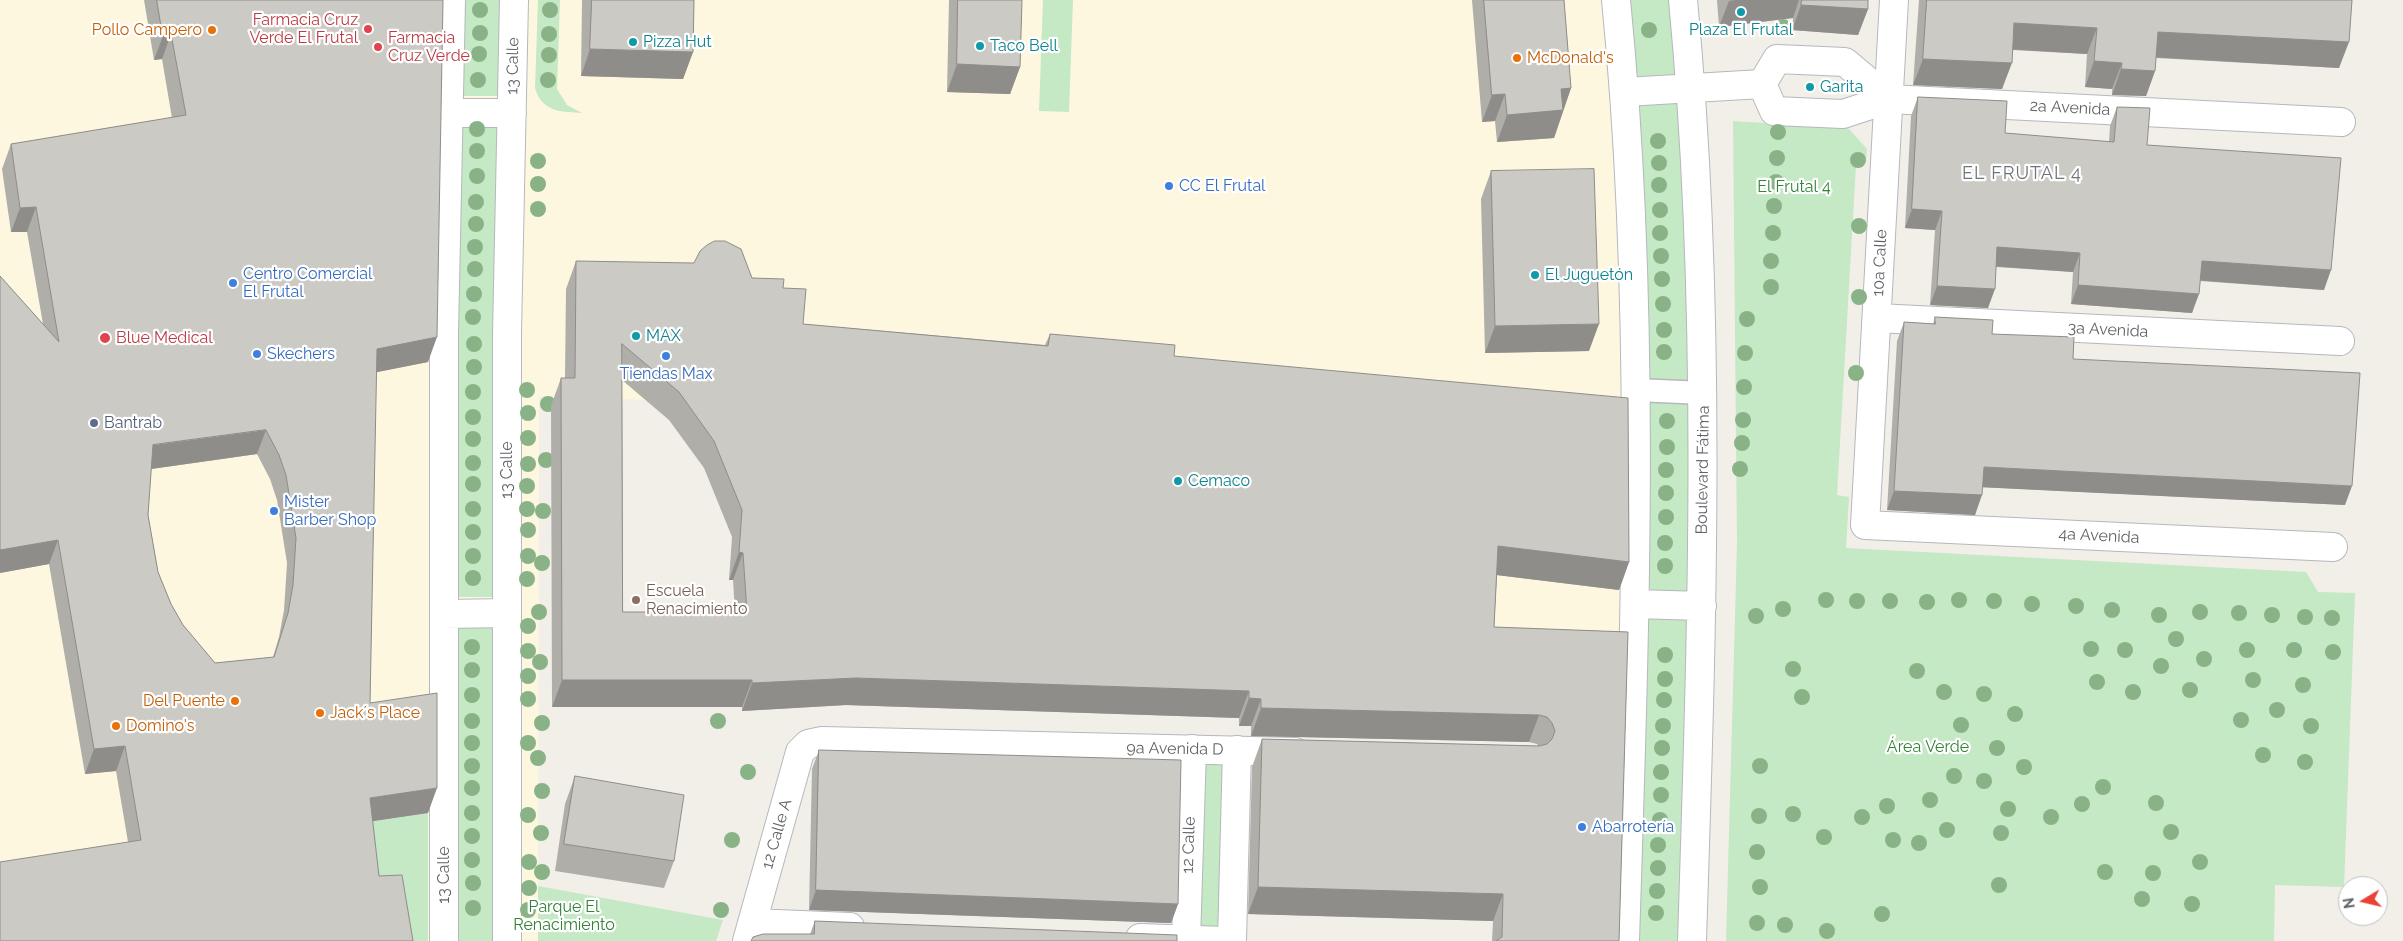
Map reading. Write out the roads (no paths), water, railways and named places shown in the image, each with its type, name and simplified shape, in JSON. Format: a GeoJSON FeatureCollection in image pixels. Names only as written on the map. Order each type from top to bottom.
{"type":"FeatureCollection","features":[{"type":"Feature","properties":{"kind":"street","name":"13 Calle"},"geometry":{"type":"LineString","coordinates":[[444,941],[444,334],[451,0]]}},
{"type":"Feature","properties":{"kind":"street","name":"13 Calle"},"geometry":{"type":"LineString","coordinates":[[507,941],[507,334],[514,0]]}},
{"type":"Feature","properties":{"kind":"street"},"geometry":{"type":"LineString","coordinates":[[1616,0],[1626,92],[1636,390],[1635,604],[1625,941]]}},
{"type":"Feature","properties":{"kind":"street","name":"Boulevard Fátima"},"geometry":{"type":"LineString","coordinates":[[1683,0],[1692,88],[1704,393],[1702,606],[1692,941]]}},
{"type":"Feature","properties":{"kind":"street","name":"10a Calle"},"geometry":{"type":"LineString","coordinates":[[1865,525],[1894,0]]}},
{"type":"Feature","properties":{"kind":"street"},"geometry":{"type":"LineString","coordinates":[[1762,84],[1777,59],[1845,62],[1889,99]]}},
{"type":"Feature","properties":{"kind":"street"},"geometry":{"type":"LineString","coordinates":[[1626,92],[1762,84]]}},
{"type":"Feature","properties":{"kind":"street"},"geometry":{"type":"LineString","coordinates":[[1762,84],[1774,111],[1843,114],[1889,99]]}},
{"type":"Feature","properties":{"kind":"street","name":"2a Avenida"},"geometry":{"type":"LineString","coordinates":[[1889,99],[2341,122]]}},
{"type":"Feature","properties":{"kind":"street"},"geometry":{"type":"LineString","coordinates":[[448,113],[512,113]]}},
{"type":"Feature","properties":{"kind":"street","name":"3a Avenida"},"geometry":{"type":"LineString","coordinates":[[1877,318],[2340,341]]}},
{"type":"Feature","properties":{"kind":"street","name":"4a Avenida"},"geometry":{"type":"LineString","coordinates":[[1865,525],[2334,547]]}},
{"type":"Feature","properties":{"kind":"street"},"geometry":{"type":"LineString","coordinates":[[1635,604],[1702,606]]}},
{"type":"Feature","properties":{"kind":"street"},"geometry":{"type":"LineString","coordinates":[[444,614],[507,614]]}},
{"type":"Feature","properties":{"kind":"street","name":"9a Avenida D"},"geometry":{"type":"LineString","coordinates":[[822,741],[1324,753]]}},
{"type":"Feature","properties":{"kind":"street","name":"12 Calle A"},"geometry":{"type":"LineString","coordinates":[[749,932],[800,752],[808,744],[822,741]]}},
{"type":"Feature","properties":{"kind":"street","name":"12 Calle"},"geometry":{"type":"LineString","coordinates":[[1187,940],[1193,749]]}},
{"type":"Feature","properties":{"kind":"street"},"geometry":{"type":"LineString","coordinates":[[1232,941],[1235,750]]}},
{"type":"Feature","properties":{"kind":"street"},"geometry":{"type":"LineString","coordinates":[[749,932],[870,928]]}},
{"type":"Feature","properties":{"kind":"street"},"geometry":{"type":"LineString","coordinates":[[1117,938],[1224,941]]}},
{"type":"Feature","properties":{"kind":"lane"},"geometry":{"type":"LineString","coordinates":[[1636,390],[1704,393]]}},
{"type":"Feature","properties":{"kind":"place","name":"Plaza El Frutal"},"geometry":{"type":"Point","coordinates":[1741,12]}},
{"type":"Feature","properties":{"kind":"place","name":"Farmacia Cruz Verde El Frutal"},"geometry":{"type":"Point","coordinates":[368,29]}},
{"type":"Feature","properties":{"kind":"place","name":"Pollo Campero"},"geometry":{"type":"Point","coordinates":[212,30]}},
{"type":"Feature","properties":{"kind":"place","name":"Pizza Hut"},"geometry":{"type":"Point","coordinates":[633,42]}},
{"type":"Feature","properties":{"kind":"place","name":"Taco Bell"},"geometry":{"type":"Point","coordinates":[980,46]}},
{"type":"Feature","properties":{"kind":"place","name":"Farmacia Cruz Verde"},"geometry":{"type":"Point","coordinates":[378,47]}},
{"type":"Feature","properties":{"kind":"place","name":"McDonald's"},"geometry":{"type":"Point","coordinates":[1517,58]}},
{"type":"Feature","properties":{"kind":"place","name":"Garita"},"geometry":{"type":"Point","coordinates":[1810,87]}},
{"type":"Feature","properties":{"kind":"place","name":"CC El Frutal"},"geometry":{"type":"Point","coordinates":[1169,186]}},
{"type":"Feature","properties":{"kind":"place","name":"El Juguetón"},"geometry":{"type":"Point","coordinates":[1535,275]}},
{"type":"Feature","properties":{"kind":"place","name":"Centro Comercial El Frutal"},"geometry":{"type":"Point","coordinates":[233,283]}},
{"type":"Feature","properties":{"kind":"place","name":"MAX"},"geometry":{"type":"Point","coordinates":[636,336]}},
{"type":"Feature","properties":{"kind":"place","name":"Blue Medical"},"geometry":{"type":"Point","coordinates":[105,338]}},
{"type":"Feature","properties":{"kind":"place","name":"Skechers"},"geometry":{"type":"Point","coordinates":[257,354]}},
{"type":"Feature","properties":{"kind":"place","name":"Tiendas Max"},"geometry":{"type":"Point","coordinates":[666,356]}},
{"type":"Feature","properties":{"kind":"place","name":"Bantrab"},"geometry":{"type":"Point","coordinates":[94,423]}},
{"type":"Feature","properties":{"kind":"place","name":"Cemaco"},"geometry":{"type":"Point","coordinates":[1178,481]}},
{"type":"Feature","properties":{"kind":"place","name":"Mister Barber Shop"},"geometry":{"type":"Point","coordinates":[274,511]}},
{"type":"Feature","properties":{"kind":"place","name":"Escuela Renacimiento"},"geometry":{"type":"Point","coordinates":[636,600]}},
{"type":"Feature","properties":{"kind":"place","name":"Del Puente"},"geometry":{"type":"Point","coordinates":[235,701]}},
{"type":"Feature","properties":{"kind":"place","name":"Jack´s Place"},"geometry":{"type":"Point","coordinates":[320,713]}},
{"type":"Feature","properties":{"kind":"place","name":"Domino's"},"geometry":{"type":"Point","coordinates":[116,726]}},
{"type":"Feature","properties":{"kind":"place","name":"Abarrotería"},"geometry":{"type":"Point","coordinates":[1582,827]}},
{"type":"Feature","properties":{"kind":"district","name":"EL FRUTAL 4"},"geometry":{"type":"Point","coordinates":[2022,174]}},
{"type":"Feature","properties":{"kind":"park label","name":"El Frutal 4"},"geometry":{"type":"Point","coordinates":[1794,187]}},
{"type":"Feature","properties":{"kind":"park label","name":"Área Verde"},"geometry":{"type":"Point","coordinates":[1928,747]}},
{"type":"Feature","properties":{"kind":"park label","name":"Parque El Renacimiento"},"geometry":{"type":"Point","coordinates":[564,916]}}]}
